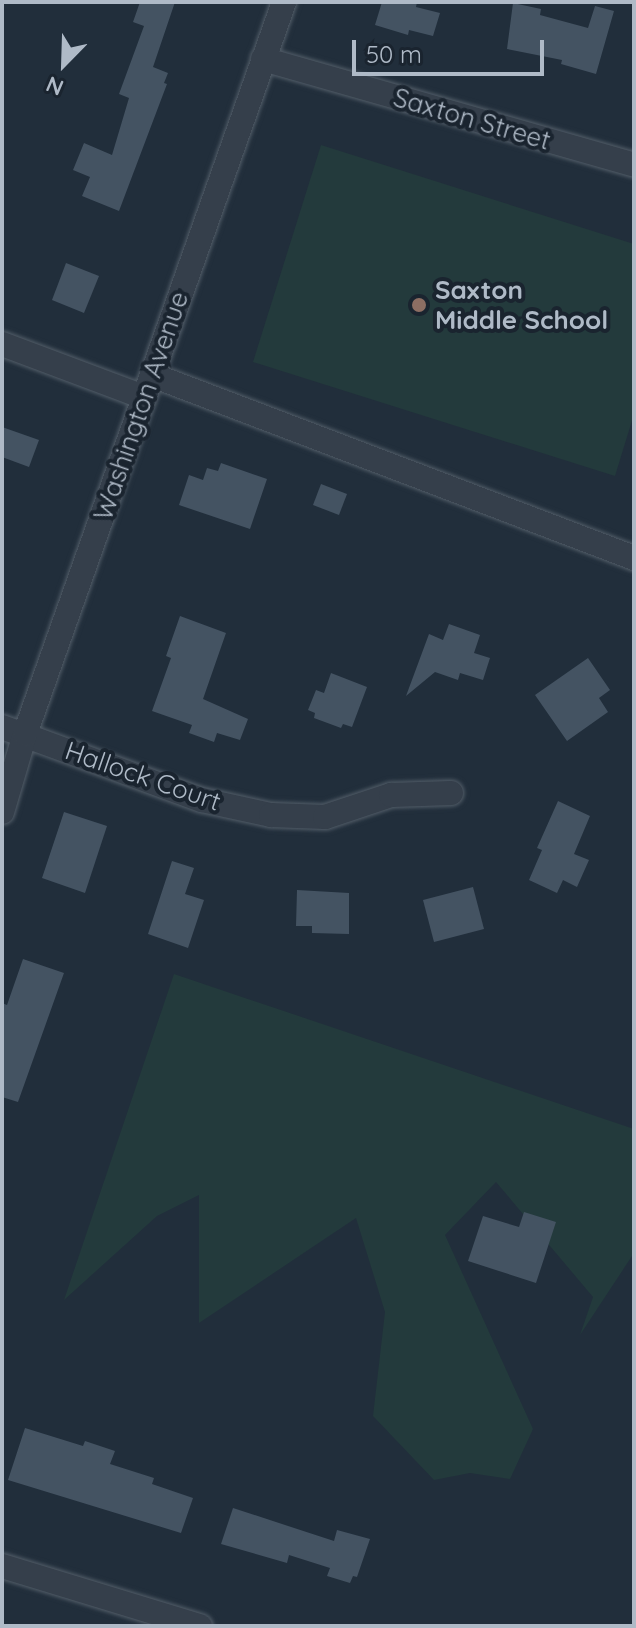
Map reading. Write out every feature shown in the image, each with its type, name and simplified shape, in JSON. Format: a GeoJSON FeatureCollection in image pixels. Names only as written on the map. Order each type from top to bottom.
{"type":"FeatureCollection","features":[{"type":"Feature","properties":{"kind":"street","name":"Washington Avenue"},"geometry":{"type":"LineString","coordinates":[[2,812],[25,734],[284,2]]}},
{"type":"Feature","properties":{"kind":"street","name":"Saxton Street"},"geometry":{"type":"LineString","coordinates":[[263,59],[634,165]]}},
{"type":"Feature","properties":{"kind":"street"},"geometry":{"type":"LineString","coordinates":[[2,344],[148,386],[634,558]]}},
{"type":"Feature","properties":{"kind":"street","name":"Hallock Court"},"geometry":{"type":"LineString","coordinates":[[2,727],[202,800],[271,815],[325,817],[391,795],[451,793]]}},
{"type":"Feature","properties":{"kind":"street"},"geometry":{"type":"LineString","coordinates":[[2,1566],[164,1620],[200,1626]]}},
{"type":"Feature","properties":{"kind":"green space"},"geometry":{"type":"Polygon","coordinates":[[[321,145],[634,244],[634,414],[615,476],[253,362],[321,145]]]}},
{"type":"Feature","properties":{"kind":"green space"},"geometry":{"type":"Polygon","coordinates":[[[174,974],[634,1129],[634,1253],[580,1335],[593,1297],[496,1182],[445,1235],[533,1429],[510,1479],[470,1473],[434,1480],[373,1416],[385,1312],[356,1218],[199,1323],[199,1195],[157,1216],[64,1300],[174,974]]]}},
{"type":"Feature","properties":{"kind":"building"},"geometry":{"type":"Polygon","coordinates":[[[140,2],[175,2],[153,67],[168,73],[164,83],[167,84],[119,211],[82,196],[90,177],[73,170],[84,143],[112,155],[129,98],[119,94],[144,26],[133,22],[140,2]]]}},
{"type":"Feature","properties":{"kind":"building"},"geometry":{"type":"Polygon","coordinates":[[[382,2],[417,2],[416,7],[440,13],[433,36],[409,30],[408,35],[375,25],[382,2]]]}},
{"type":"Feature","properties":{"kind":"building"},"geometry":{"type":"Polygon","coordinates":[[[513,3],[541,9],[540,15],[588,28],[595,6],[614,11],[596,74],[561,64],[562,60],[507,49],[513,3]]]}},
{"type":"Feature","properties":{"kind":"building"},"geometry":{"type":"Polygon","coordinates":[[[66,263],[99,276],[84,313],[52,300],[66,263]]]}},
{"type":"Feature","properties":{"kind":"building"},"geometry":{"type":"Polygon","coordinates":[[[2,427],[39,440],[29,467],[2,457],[2,427]]]}},
{"type":"Feature","properties":{"kind":"building"},"geometry":{"type":"Polygon","coordinates":[[[221,463],[267,479],[250,529],[179,505],[189,475],[203,480],[207,468],[218,471],[221,463]]]}},
{"type":"Feature","properties":{"kind":"building"},"geometry":{"type":"Polygon","coordinates":[[[321,484],[347,494],[339,515],[313,505],[321,484]]]}},
{"type":"Feature","properties":{"kind":"building"},"geometry":{"type":"Polygon","coordinates":[[[180,616],[226,633],[203,699],[248,719],[240,740],[217,733],[214,742],[189,733],[192,725],[152,711],[171,658],[166,656],[180,616]]]}},
{"type":"Feature","properties":{"kind":"building"},"geometry":{"type":"Polygon","coordinates":[[[449,624],[480,635],[474,653],[490,658],[483,680],[460,673],[458,680],[435,672],[406,696],[429,634],[443,640],[449,624]]]}},
{"type":"Feature","properties":{"kind":"building"},"geometry":{"type":"Polygon","coordinates":[[[588,658],[610,690],[599,698],[608,712],[567,741],[535,695],[588,658]]]}},
{"type":"Feature","properties":{"kind":"building"},"geometry":{"type":"Polygon","coordinates":[[[331,673],[367,687],[352,727],[343,724],[341,728],[314,718],[315,713],[308,710],[316,690],[324,693],[331,673]]]}},
{"type":"Feature","properties":{"kind":"building"},"geometry":{"type":"Polygon","coordinates":[[[558,801],[590,816],[574,854],[589,860],[577,887],[563,880],[557,893],[529,880],[542,850],[537,848],[558,801]]]}},
{"type":"Feature","properties":{"kind":"building"},"geometry":{"type":"Polygon","coordinates":[[[64,812],[107,826],[85,893],[42,878],[64,812]]]}},
{"type":"Feature","properties":{"kind":"building"},"geometry":{"type":"Polygon","coordinates":[[[172,861],[194,868],[185,894],[204,900],[188,948],[148,934],[172,861]]]}},
{"type":"Feature","properties":{"kind":"building"},"geometry":{"type":"Polygon","coordinates":[[[473,887],[484,929],[434,942],[423,900],[473,887]]]}},
{"type":"Feature","properties":{"kind":"building"},"geometry":{"type":"Polygon","coordinates":[[[297,890],[349,893],[349,934],[312,933],[312,926],[296,926],[297,890]]]}},
{"type":"Feature","properties":{"kind":"building"},"geometry":{"type":"Polygon","coordinates":[[[23,959],[64,973],[18,1102],[2,1097],[2,1003],[7,1005],[23,959]]]}},
{"type":"Feature","properties":{"kind":"building"},"geometry":{"type":"Polygon","coordinates":[[[524,1212],[556,1222],[536,1283],[468,1261],[483,1216],[519,1227],[524,1212]]]}},
{"type":"Feature","properties":{"kind":"building"},"geometry":{"type":"Polygon","coordinates":[[[25,1428],[83,1446],[85,1441],[115,1451],[110,1464],[154,1478],[152,1484],[193,1498],[181,1533],[8,1480],[25,1428]]]}},
{"type":"Feature","properties":{"kind":"building"},"geometry":{"type":"Polygon","coordinates":[[[233,1508],[334,1541],[337,1530],[370,1539],[357,1577],[353,1576],[350,1583],[327,1576],[330,1568],[289,1555],[287,1563],[221,1544],[233,1508]]]}},
{"type":"Feature","properties":{"kind":"place","name":"Saxton Middle School"},"geometry":{"type":"Point","coordinates":[419,305]}}]}
